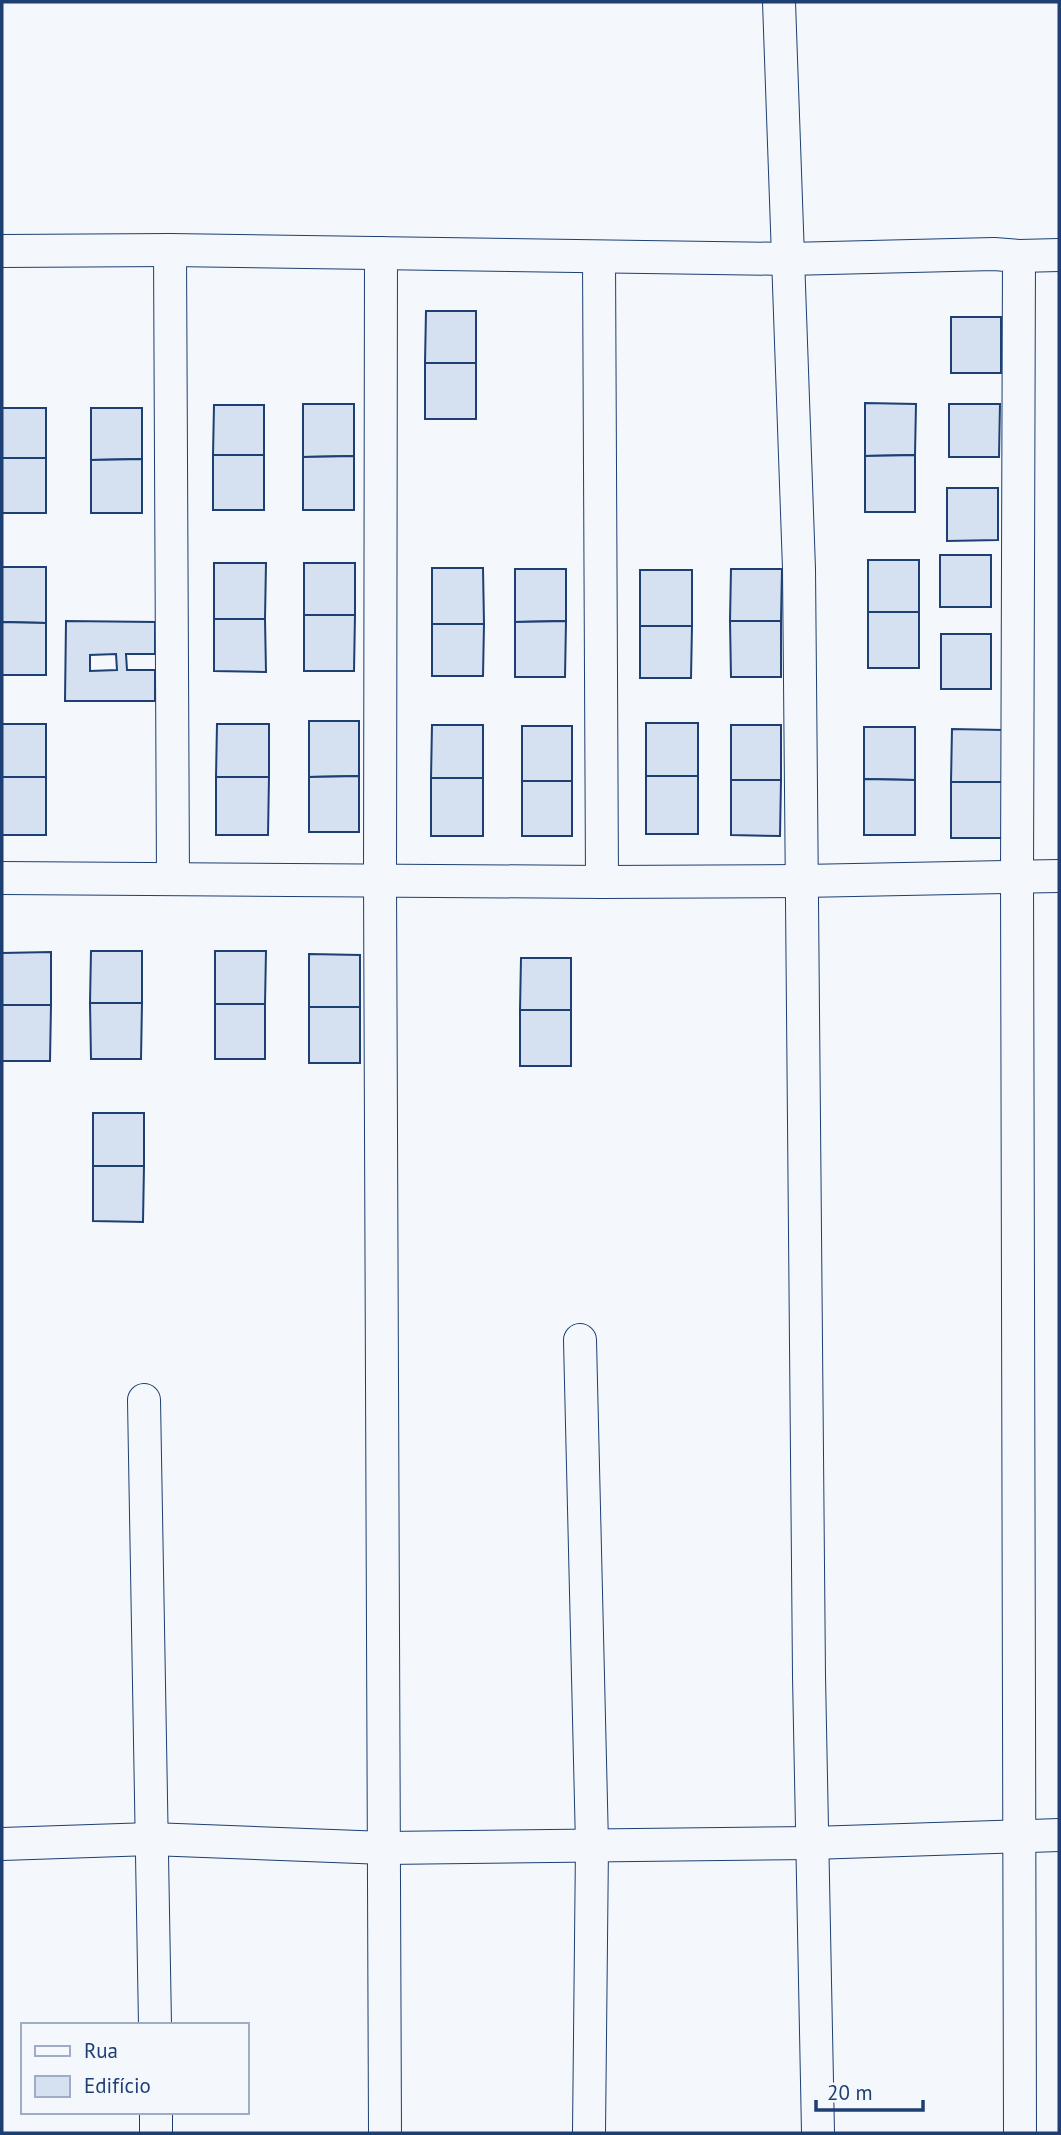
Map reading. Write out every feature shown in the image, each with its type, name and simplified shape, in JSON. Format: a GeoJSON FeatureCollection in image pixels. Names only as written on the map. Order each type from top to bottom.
{"type":"FeatureCollection","features":[{"type":"Feature","properties":{"kind":"street"},"geometry":{"type":"LineString","coordinates":[[779,2],[799,569],[812,1843],[818,2133]]}},
{"type":"Feature","properties":{"kind":"street"},"geometry":{"type":"LineString","coordinates":[[2,251],[170,250],[788,259],[1059,255]]}},
{"type":"Feature","properties":{"kind":"street"},"geometry":{"type":"LineString","coordinates":[[170,250],[173,879]]}},
{"type":"Feature","properties":{"kind":"street"},"geometry":{"type":"LineString","coordinates":[[381,253],[380,880],[386,2133]]}},
{"type":"Feature","properties":{"kind":"street"},"geometry":{"type":"LineString","coordinates":[[1019,256],[1017,876],[1020,2133]]}},
{"type":"Feature","properties":{"kind":"street"},"geometry":{"type":"LineString","coordinates":[[599,257],[602,882]]}},
{"type":"Feature","properties":{"kind":"street"},"geometry":{"type":"LineString","coordinates":[[2,878],[602,882],[1059,876]]}},
{"type":"Feature","properties":{"kind":"street"},"geometry":{"type":"LineString","coordinates":[[580,1340],[592,1845],[589,2133]]}},
{"type":"Feature","properties":{"kind":"street"},"geometry":{"type":"LineString","coordinates":[[144,1400],[155,2023]]}},
{"type":"Feature","properties":{"kind":"street"},"geometry":{"type":"LineString","coordinates":[[2,1844],[151,1839],[385,1848],[812,1843],[1059,1835]]}},
{"type":"Feature","properties":{"kind":"street"},"geometry":{"type":"LineString","coordinates":[[156,2114],[156,2133]]}},
{"type":"Feature","properties":{"kind":"building"},"geometry":{"type":"Polygon","coordinates":[[[426,311],[476,311],[476,363],[425,363],[426,311]]]}},
{"type":"Feature","properties":{"kind":"building"},"geometry":{"type":"Polygon","coordinates":[[[951,317],[1001,317],[1001,373],[951,373],[951,317]]]}},
{"type":"Feature","properties":{"kind":"building"},"geometry":{"type":"Polygon","coordinates":[[[425,363],[476,363],[476,419],[425,419],[425,363]]]}},
{"type":"Feature","properties":{"kind":"building"},"geometry":{"type":"Polygon","coordinates":[[[865,403],[916,404],[915,455],[865,456],[865,403]]]}},
{"type":"Feature","properties":{"kind":"building"},"geometry":{"type":"Polygon","coordinates":[[[303,404],[354,404],[354,456],[303,457],[303,404]]]}},
{"type":"Feature","properties":{"kind":"building"},"geometry":{"type":"Polygon","coordinates":[[[949,404],[1000,404],[999,457],[949,457],[949,404]]]}},
{"type":"Feature","properties":{"kind":"building"},"geometry":{"type":"Polygon","coordinates":[[[214,405],[264,405],[264,455],[213,455],[214,405]]]}},
{"type":"Feature","properties":{"kind":"building"},"geometry":{"type":"Polygon","coordinates":[[[2,408],[46,408],[46,458],[2,458],[2,408]]]}},
{"type":"Feature","properties":{"kind":"building"},"geometry":{"type":"Polygon","coordinates":[[[91,408],[142,408],[142,459],[91,460],[91,408]]]}},
{"type":"Feature","properties":{"kind":"building"},"geometry":{"type":"Polygon","coordinates":[[[213,455],[264,455],[264,510],[213,510],[213,455]]]}},
{"type":"Feature","properties":{"kind":"building"},"geometry":{"type":"Polygon","coordinates":[[[915,455],[915,512],[865,512],[865,456],[915,455]]]}},
{"type":"Feature","properties":{"kind":"building"},"geometry":{"type":"Polygon","coordinates":[[[354,456],[354,510],[303,510],[303,457],[354,456]]]}},
{"type":"Feature","properties":{"kind":"building"},"geometry":{"type":"Polygon","coordinates":[[[2,458],[46,458],[46,513],[2,513],[2,458]]]}},
{"type":"Feature","properties":{"kind":"building"},"geometry":{"type":"Polygon","coordinates":[[[142,459],[142,513],[91,513],[91,460],[142,459]]]}},
{"type":"Feature","properties":{"kind":"building"},"geometry":{"type":"Polygon","coordinates":[[[947,488],[998,488],[998,540],[947,541],[947,488]]]}},
{"type":"Feature","properties":{"kind":"building"},"geometry":{"type":"Polygon","coordinates":[[[940,555],[991,555],[991,607],[940,607],[940,555]]]}},
{"type":"Feature","properties":{"kind":"building"},"geometry":{"type":"Polygon","coordinates":[[[868,560],[919,560],[919,612],[868,612],[868,560]]]}},
{"type":"Feature","properties":{"kind":"building"},"geometry":{"type":"Polygon","coordinates":[[[214,563],[266,563],[265,619],[214,619],[214,563]]]}},
{"type":"Feature","properties":{"kind":"building"},"geometry":{"type":"Polygon","coordinates":[[[304,563],[355,563],[355,615],[304,615],[304,563]]]}},
{"type":"Feature","properties":{"kind":"building"},"geometry":{"type":"Polygon","coordinates":[[[2,567],[46,567],[46,623],[2,622],[2,567]]]}},
{"type":"Feature","properties":{"kind":"building"},"geometry":{"type":"Polygon","coordinates":[[[432,568],[483,568],[484,624],[432,624],[432,568]]]}},
{"type":"Feature","properties":{"kind":"building"},"geometry":{"type":"Polygon","coordinates":[[[515,569],[566,569],[566,621],[515,622],[515,569]]]}},
{"type":"Feature","properties":{"kind":"building"},"geometry":{"type":"Polygon","coordinates":[[[731,569],[782,569],[781,621],[730,621],[731,569]]]}},
{"type":"Feature","properties":{"kind":"building"},"geometry":{"type":"Polygon","coordinates":[[[640,570],[692,570],[692,626],[640,626],[640,570]]]}},
{"type":"Feature","properties":{"kind":"building"},"geometry":{"type":"Polygon","coordinates":[[[868,612],[919,612],[919,668],[868,668],[868,612]]]}},
{"type":"Feature","properties":{"kind":"building"},"geometry":{"type":"Polygon","coordinates":[[[304,615],[355,615],[354,671],[304,671],[304,615]]]}},
{"type":"Feature","properties":{"kind":"building"},"geometry":{"type":"Polygon","coordinates":[[[214,619],[265,619],[266,672],[214,671],[214,619]]]}},
{"type":"Feature","properties":{"kind":"building"},"geometry":{"type":"Polygon","coordinates":[[[66,621],[155,622],[155,654],[126,654],[127,670],[155,670],[155,701],[65,701],[66,621]],[[116,654],[90,655],[90,671],[117,670],[116,654]]]}},
{"type":"Feature","properties":{"kind":"building"},"geometry":{"type":"Polygon","coordinates":[[[566,621],[565,677],[515,677],[515,622],[566,621]]]}},
{"type":"Feature","properties":{"kind":"building"},"geometry":{"type":"Polygon","coordinates":[[[730,621],[781,621],[781,677],[731,677],[730,621]]]}},
{"type":"Feature","properties":{"kind":"building"},"geometry":{"type":"Polygon","coordinates":[[[2,622],[46,623],[46,675],[2,675],[2,622]]]}},
{"type":"Feature","properties":{"kind":"building"},"geometry":{"type":"Polygon","coordinates":[[[432,624],[484,624],[483,676],[432,676],[432,624]]]}},
{"type":"Feature","properties":{"kind":"building"},"geometry":{"type":"Polygon","coordinates":[[[640,626],[692,626],[691,678],[640,678],[640,626]]]}},
{"type":"Feature","properties":{"kind":"building"},"geometry":{"type":"Polygon","coordinates":[[[941,634],[991,634],[991,689],[941,689],[941,634]]]}},
{"type":"Feature","properties":{"kind":"building"},"geometry":{"type":"Polygon","coordinates":[[[309,721],[359,721],[359,776],[309,777],[309,721]]]}},
{"type":"Feature","properties":{"kind":"building"},"geometry":{"type":"Polygon","coordinates":[[[646,723],[698,723],[698,776],[646,776],[646,723]]]}},
{"type":"Feature","properties":{"kind":"building"},"geometry":{"type":"Polygon","coordinates":[[[2,724],[46,724],[46,777],[2,777],[2,724]]]}},
{"type":"Feature","properties":{"kind":"building"},"geometry":{"type":"Polygon","coordinates":[[[217,724],[269,724],[269,777],[216,777],[217,724]]]}},
{"type":"Feature","properties":{"kind":"building"},"geometry":{"type":"Polygon","coordinates":[[[432,725],[483,725],[483,778],[431,778],[432,725]]]}},
{"type":"Feature","properties":{"kind":"building"},"geometry":{"type":"Polygon","coordinates":[[[731,725],[781,725],[781,780],[731,780],[731,725]]]}},
{"type":"Feature","properties":{"kind":"building"},"geometry":{"type":"Polygon","coordinates":[[[522,726],[572,726],[572,781],[522,781],[522,726]]]}},
{"type":"Feature","properties":{"kind":"building"},"geometry":{"type":"Polygon","coordinates":[[[864,727],[915,727],[915,780],[864,779],[864,727]]]}},
{"type":"Feature","properties":{"kind":"building"},"geometry":{"type":"Polygon","coordinates":[[[952,729],[1003,730],[1002,782],[951,782],[952,729]]]}},
{"type":"Feature","properties":{"kind":"building"},"geometry":{"type":"Polygon","coordinates":[[[359,776],[359,832],[309,832],[309,777],[359,776]]]}},
{"type":"Feature","properties":{"kind":"building"},"geometry":{"type":"Polygon","coordinates":[[[646,776],[698,776],[698,834],[646,834],[646,776]]]}},
{"type":"Feature","properties":{"kind":"building"},"geometry":{"type":"Polygon","coordinates":[[[2,777],[46,777],[46,835],[2,835],[2,777]]]}},
{"type":"Feature","properties":{"kind":"building"},"geometry":{"type":"Polygon","coordinates":[[[216,777],[269,777],[268,835],[216,835],[216,777]]]}},
{"type":"Feature","properties":{"kind":"building"},"geometry":{"type":"Polygon","coordinates":[[[431,778],[483,778],[483,836],[431,836],[431,778]]]}},
{"type":"Feature","properties":{"kind":"building"},"geometry":{"type":"Polygon","coordinates":[[[864,779],[915,780],[915,835],[864,835],[864,779]]]}},
{"type":"Feature","properties":{"kind":"building"},"geometry":{"type":"Polygon","coordinates":[[[731,780],[781,780],[780,836],[731,835],[731,780]]]}},
{"type":"Feature","properties":{"kind":"building"},"geometry":{"type":"Polygon","coordinates":[[[522,781],[572,781],[572,836],[522,836],[522,781]]]}},
{"type":"Feature","properties":{"kind":"building"},"geometry":{"type":"Polygon","coordinates":[[[951,782],[1002,782],[1002,838],[951,838],[951,782]]]}},
{"type":"Feature","properties":{"kind":"building"},"geometry":{"type":"Polygon","coordinates":[[[91,951],[142,951],[142,1003],[90,1003],[91,951]]]}},
{"type":"Feature","properties":{"kind":"building"},"geometry":{"type":"Polygon","coordinates":[[[215,951],[266,951],[265,1004],[215,1004],[215,951]]]}},
{"type":"Feature","properties":{"kind":"building"},"geometry":{"type":"Polygon","coordinates":[[[51,952],[51,1005],[2,1005],[2,953],[51,952]]]}},
{"type":"Feature","properties":{"kind":"building"},"geometry":{"type":"Polygon","coordinates":[[[309,954],[360,955],[360,1007],[309,1007],[309,954]]]}},
{"type":"Feature","properties":{"kind":"building"},"geometry":{"type":"Polygon","coordinates":[[[521,958],[571,958],[571,1010],[520,1010],[521,958]]]}},
{"type":"Feature","properties":{"kind":"building"},"geometry":{"type":"Polygon","coordinates":[[[90,1003],[142,1003],[141,1059],[91,1059],[90,1003]]]}},
{"type":"Feature","properties":{"kind":"building"},"geometry":{"type":"Polygon","coordinates":[[[215,1004],[265,1004],[265,1059],[215,1059],[215,1004]]]}},
{"type":"Feature","properties":{"kind":"building"},"geometry":{"type":"Polygon","coordinates":[[[2,1005],[51,1005],[50,1061],[2,1061],[2,1005]]]}},
{"type":"Feature","properties":{"kind":"building"},"geometry":{"type":"Polygon","coordinates":[[[309,1007],[360,1007],[360,1063],[309,1063],[309,1007]]]}},
{"type":"Feature","properties":{"kind":"building"},"geometry":{"type":"Polygon","coordinates":[[[520,1010],[571,1010],[571,1066],[520,1066],[520,1010]]]}},
{"type":"Feature","properties":{"kind":"building"},"geometry":{"type":"Polygon","coordinates":[[[93,1113],[144,1113],[144,1166],[93,1166],[93,1113]]]}},
{"type":"Feature","properties":{"kind":"building"},"geometry":{"type":"Polygon","coordinates":[[[93,1166],[144,1166],[143,1222],[93,1221],[93,1166]]]}}]}
